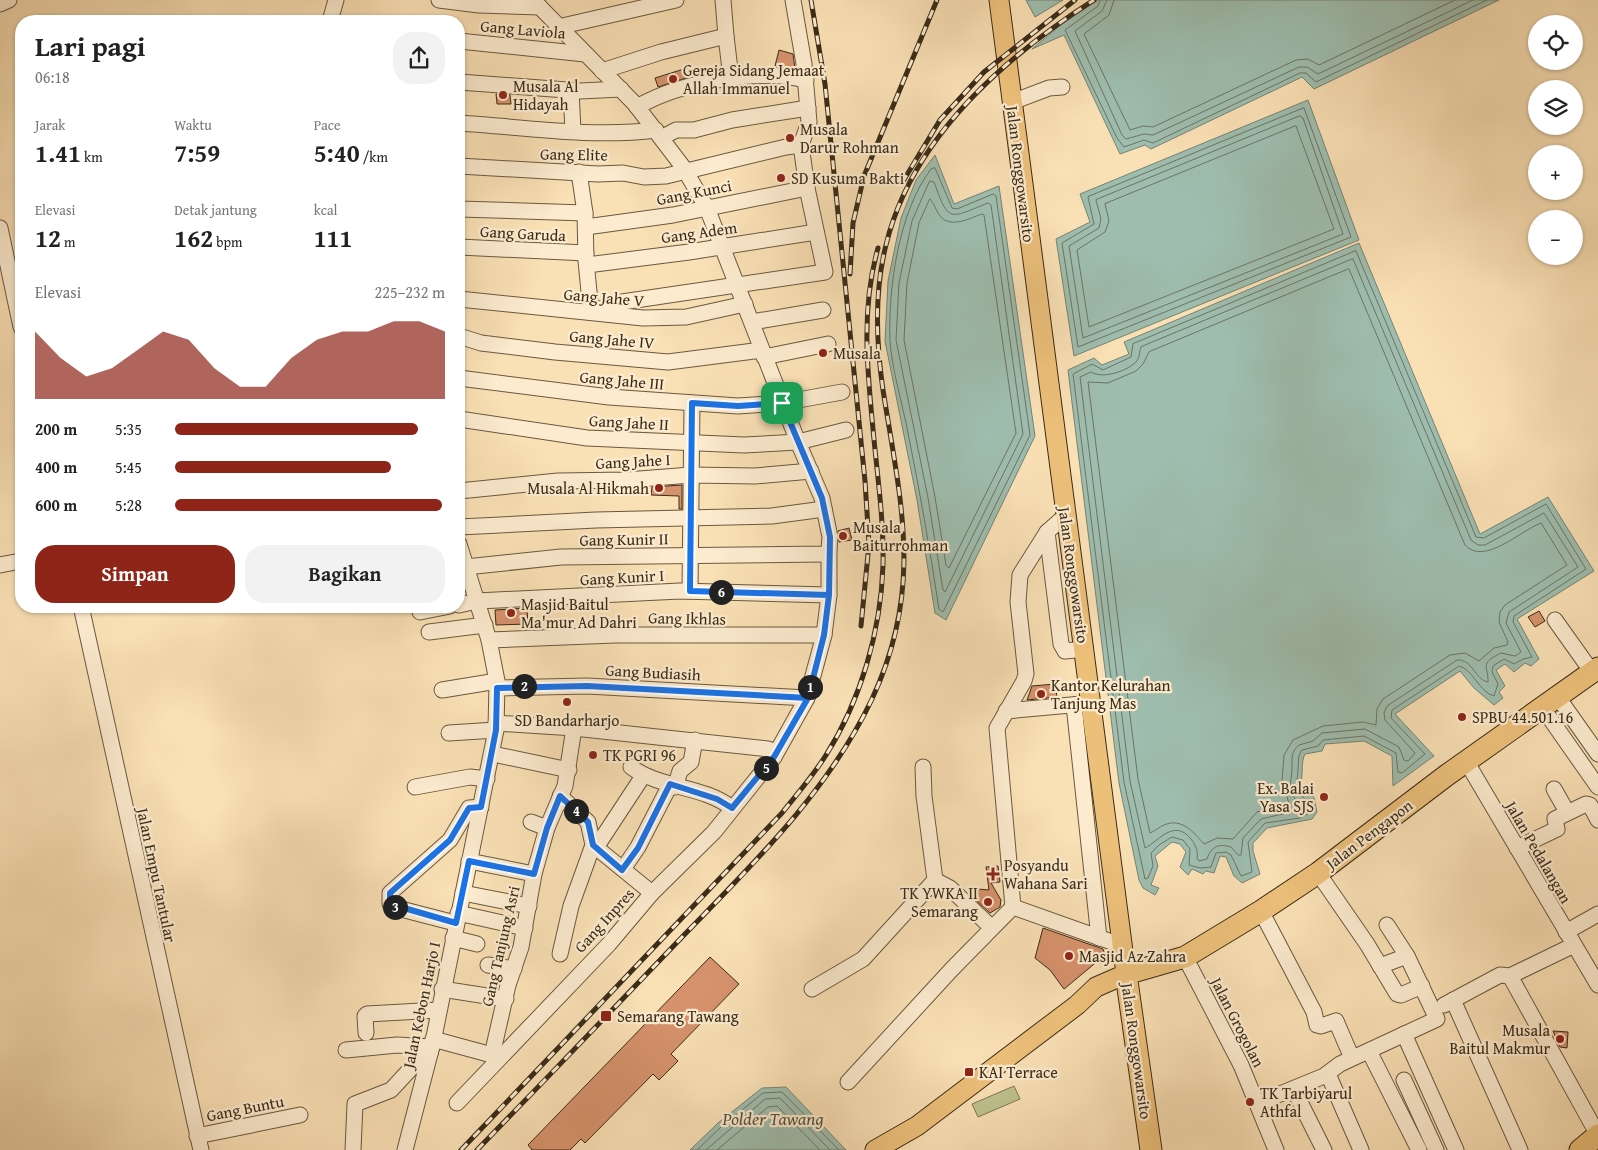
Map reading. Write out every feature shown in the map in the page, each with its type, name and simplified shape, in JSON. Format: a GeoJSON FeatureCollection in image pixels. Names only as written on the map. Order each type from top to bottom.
{"type":"FeatureCollection","features":[{"type":"Feature","properties":{"kind":"highway","name":"Jalan Pengapon"},"geometry":{"type":"LineString","coordinates":[[1127,981],[1185,956],[1261,911],[1318,873],[1466,762],[1595,670]]}},
{"type":"Feature","properties":{"kind":"highway","name":"Jalan Ronggowarsito"},"geometry":{"type":"LineString","coordinates":[[1127,981],[1151,1150]]}},
{"type":"Feature","properties":{"kind":"highway"},"geometry":{"type":"LineString","coordinates":[[1580,1150],[1598,1135]]}},
{"type":"Feature","properties":{"kind":"main road","name":"Jalan Ronggowarsito"},"geometry":{"type":"LineString","coordinates":[[999,0],[1065,516],[1084,649],[1083,704],[1123,946],[1127,981]]}},
{"type":"Feature","properties":{"kind":"main road"},"geometry":{"type":"LineString","coordinates":[[875,1150],[917,1126],[1077,1005],[1127,981]]}},
{"type":"Feature","properties":{"kind":"main road"},"geometry":{"type":"LineString","coordinates":[[900,1149],[913,1136],[917,1126]]}},
{"type":"Feature","properties":{"kind":"street"},"geometry":{"type":"LineString","coordinates":[[0,4],[9,0]]}},
{"type":"Feature","properties":{"kind":"street"},"geometry":{"type":"LineString","coordinates":[[332,15],[336,0]]}},
{"type":"Feature","properties":{"kind":"street"},"geometry":{"type":"LineString","coordinates":[[439,0],[479,5],[537,4]]}},
{"type":"Feature","properties":{"kind":"street"},"geometry":{"type":"LineString","coordinates":[[558,27],[676,0]]}},
{"type":"Feature","properties":{"kind":"street"},"geometry":{"type":"LineString","coordinates":[[723,0],[731,78]]}},
{"type":"Feature","properties":{"kind":"street"},"geometry":{"type":"LineString","coordinates":[[579,172],[586,220],[586,259],[591,312],[622,302],[825,272],[807,188],[801,145],[809,122],[806,80],[793,0]]}},
{"type":"Feature","properties":{"kind":"street","name":"Gang Inpres"},"geometry":{"type":"LineString","coordinates":[[457,1103],[495,1057],[609,944],[652,893],[714,832],[774,757],[808,698],[824,635],[829,595],[830,543],[822,498],[782,403],[707,208],[687,173],[638,107],[537,4]]}},
{"type":"Feature","properties":{"kind":"street"},"geometry":{"type":"LineString","coordinates":[[602,72],[661,52],[726,36]]}},
{"type":"Feature","properties":{"kind":"street","name":"Gang Laviola"},"geometry":{"type":"LineString","coordinates":[[465,42],[585,54]]}},
{"type":"Feature","properties":{"kind":"street"},"geometry":{"type":"LineString","coordinates":[[638,107],[655,96],[731,78],[786,75],[806,80]]}},
{"type":"Feature","properties":{"kind":"street"},"geometry":{"type":"LineString","coordinates":[[465,82],[570,90],[621,89]]}},
{"type":"Feature","properties":{"kind":"street"},"geometry":{"type":"LineString","coordinates":[[1012,102],[1046,89],[1062,87]]}},
{"type":"Feature","properties":{"kind":"street"},"geometry":{"type":"LineString","coordinates":[[570,90],[573,131]]}},
{"type":"Feature","properties":{"kind":"street"},"geometry":{"type":"LineString","coordinates":[[465,123],[573,131],[658,134],[678,130],[694,130],[732,120],[808,108]]}},
{"type":"Feature","properties":{"kind":"street","name":"Gang Elite"},"geometry":{"type":"LineString","coordinates":[[465,166],[579,172],[623,172],[644,177],[687,173],[754,154],[801,145]]}},
{"type":"Feature","properties":{"kind":"street","name":"Gang Kunci"},"geometry":{"type":"LineString","coordinates":[[465,210],[586,220],[707,208],[807,188]]}},
{"type":"Feature","properties":{"kind":"street"},"geometry":{"type":"LineString","coordinates":[[0,228],[15,299]]}},
{"type":"Feature","properties":{"kind":"street","name":"Gang Adem"},"geometry":{"type":"LineString","coordinates":[[586,259],[723,247],[816,232]]}},
{"type":"Feature","properties":{"kind":"street","name":"Gang Garuda"},"geometry":{"type":"LineString","coordinates":[[465,248],[586,259]]}},
{"type":"Feature","properties":{"kind":"street","name":"Gang Jahe V"},"geometry":{"type":"LineString","coordinates":[[465,300],[572,312],[591,312],[630,318],[686,317],[745,304]]}},
{"type":"Feature","properties":{"kind":"street"},"geometry":{"type":"LineString","coordinates":[[752,322],[823,310]]}},
{"type":"Feature","properties":{"kind":"street","name":"Gang Jahe IV"},"geometry":{"type":"LineString","coordinates":[[465,338],[481,343],[554,352],[668,362],[763,353],[828,344]]}},
{"type":"Feature","properties":{"kind":"street","name":"Gang Jahe III"},"geometry":{"type":"LineString","coordinates":[[465,379],[564,392],[738,406],[782,403],[842,392]]}},
{"type":"Feature","properties":{"kind":"street"},"geometry":{"type":"LineString","coordinates":[[690,591],[692,403]]}},
{"type":"Feature","properties":{"kind":"street","name":"Gang Jahe II"},"geometry":{"type":"LineString","coordinates":[[465,420],[587,438],[744,445],[798,442],[846,430]]}},
{"type":"Feature","properties":{"kind":"street","name":"Gang Jahe I"},"geometry":{"type":"LineString","coordinates":[[465,490],[558,481],[627,480],[691,475],[755,476],[811,472]]}},
{"type":"Feature","properties":{"kind":"street"},"geometry":{"type":"LineString","coordinates":[[465,527],[691,517],[772,516],[824,509]]}},
{"type":"Feature","properties":{"kind":"street"},"geometry":{"type":"LineString","coordinates":[[1013,907],[997,728],[1024,681],[1026,674],[1018,584],[1024,566],[1047,532],[1065,516]]}},
{"type":"Feature","properties":{"kind":"street"},"geometry":{"type":"LineString","coordinates":[[1047,532],[1061,644],[1064,650],[1071,652],[1084,649]]}},
{"type":"Feature","properties":{"kind":"street","name":"Gang Kunir II"},"geometry":{"type":"LineString","coordinates":[[465,558],[815,555],[826,554],[830,543]]}},
{"type":"Feature","properties":{"kind":"street"},"geometry":{"type":"LineString","coordinates":[[0,566],[15,562]]}},
{"type":"Feature","properties":{"kind":"street","name":"Jalan Kebon Harjo I"},"geometry":{"type":"LineString","coordinates":[[405,1150],[432,1047],[442,990],[487,780],[496,726],[497,684],[487,632],[465,566]]}},
{"type":"Feature","properties":{"kind":"street","name":"Gang Kunir I"},"geometry":{"type":"LineString","coordinates":[[465,604],[690,591],[829,595]]}},
{"type":"Feature","properties":{"kind":"street","name":"Jalan Empu Tantular"},"geometry":{"type":"LineString","coordinates":[[83,613],[199,1143]]}},
{"type":"Feature","properties":{"kind":"street"},"geometry":{"type":"LineString","coordinates":[[1554,620],[1595,670]]}},
{"type":"Feature","properties":{"kind":"street","name":"Gang Ikhlas"},"geometry":{"type":"LineString","coordinates":[[429,632],[616,635],[824,635]]}},
{"type":"Feature","properties":{"kind":"street","name":"Gang Budiasih"},"geometry":{"type":"LineString","coordinates":[[442,690],[497,684],[587,686],[808,698]]}},
{"type":"Feature","properties":{"kind":"street"},"geometry":{"type":"LineString","coordinates":[[1549,702],[1598,754]]}},
{"type":"Feature","properties":{"kind":"street"},"geometry":{"type":"LineString","coordinates":[[1549,702],[1598,787]]}},
{"type":"Feature","properties":{"kind":"street"},"geometry":{"type":"LineString","coordinates":[[1006,711],[1083,704],[1099,938]]}},
{"type":"Feature","properties":{"kind":"street"},"geometry":{"type":"LineString","coordinates":[[449,733],[496,726],[574,728],[768,749],[774,752],[774,757]]}},
{"type":"Feature","properties":{"kind":"street","name":"Gang Tanjung Asri"},"geometry":{"type":"LineString","coordinates":[[495,1057],[506,999],[525,928],[534,874],[547,828],[569,770],[574,728]]}},
{"type":"Feature","properties":{"kind":"street"},"geometry":{"type":"LineString","coordinates":[[622,870],[638,848],[680,771],[691,762],[695,740]]}},
{"type":"Feature","properties":{"kind":"street"},"geometry":{"type":"LineString","coordinates":[[492,754],[569,770]]}},
{"type":"Feature","properties":{"kind":"street","name":"Jalan Pedalangan"},"geometry":{"type":"LineString","coordinates":[[1466,762],[1598,986]]}},
{"type":"Feature","properties":{"kind":"street"},"geometry":{"type":"LineString","coordinates":[[812,988],[863,959],[935,880],[924,796],[923,767]]}},
{"type":"Feature","properties":{"kind":"street"},"geometry":{"type":"LineString","coordinates":[[560,954],[570,906],[595,846],[637,771],[673,786],[717,799],[732,808]]}},
{"type":"Feature","properties":{"kind":"street"},"geometry":{"type":"LineString","coordinates":[[415,787],[470,777],[487,780]]}},
{"type":"Feature","properties":{"kind":"street"},"geometry":{"type":"LineString","coordinates":[[1554,789],[1567,812]]}},
{"type":"Feature","properties":{"kind":"street"},"geometry":{"type":"LineString","coordinates":[[560,796],[588,822],[595,846],[652,893]]}},
{"type":"Feature","properties":{"kind":"street"},"geometry":{"type":"LineString","coordinates":[[1517,848],[1557,829],[1555,818],[1588,804],[1598,820]]}},
{"type":"Feature","properties":{"kind":"street"},"geometry":{"type":"LineString","coordinates":[[481,807],[469,808],[450,840],[390,893],[388,897],[390,904],[393,907],[525,928]]}},
{"type":"Feature","properties":{"kind":"street"},"geometry":{"type":"LineString","coordinates":[[531,822],[547,828]]}},
{"type":"Feature","properties":{"kind":"street"},"geometry":{"type":"LineString","coordinates":[[469,861],[534,874]]}},
{"type":"Feature","properties":{"kind":"street"},"geometry":{"type":"LineString","coordinates":[[1318,873],[1380,966],[1395,992],[1401,995],[1422,986]]}},
{"type":"Feature","properties":{"kind":"street"},"geometry":{"type":"LineString","coordinates":[[935,880],[950,888],[992,928]]}},
{"type":"Feature","properties":{"kind":"street"},"geometry":{"type":"LineString","coordinates":[[463,893],[529,906]]}},
{"type":"Feature","properties":{"kind":"street"},"geometry":{"type":"LineString","coordinates":[[1013,907],[1123,946]]}},
{"type":"Feature","properties":{"kind":"street"},"geometry":{"type":"LineString","coordinates":[[848,1082],[1013,907]]}},
{"type":"Feature","properties":{"kind":"street"},"geometry":{"type":"LineString","coordinates":[[1261,911],[1314,1012],[1324,1014],[1336,1021],[1352,1058]]}},
{"type":"Feature","properties":{"kind":"street"},"geometry":{"type":"LineString","coordinates":[[1434,1011],[1500,974],[1510,976],[1570,939],[1598,914]]}},
{"type":"Feature","properties":{"kind":"street"},"geometry":{"type":"LineString","coordinates":[[1258,1103],[1294,1090],[1328,1074],[1352,1058],[1369,1050],[1389,1049],[1404,1034],[1436,1019],[1434,1011],[1407,956],[1387,925]]}},
{"type":"Feature","properties":{"kind":"street"},"geometry":{"type":"LineString","coordinates":[[453,938],[477,944]]}},
{"type":"Feature","properties":{"kind":"street","name":"Jalan Grogolan"},"geometry":{"type":"LineString","coordinates":[[1185,956],[1241,1065],[1276,1150]]}},
{"type":"Feature","properties":{"kind":"street"},"geometry":{"type":"LineString","coordinates":[[1380,966],[1407,956]]}},
{"type":"Feature","properties":{"kind":"street"},"geometry":{"type":"LineString","coordinates":[[488,965],[514,969]]}},
{"type":"Feature","properties":{"kind":"street"},"geometry":{"type":"LineString","coordinates":[[1510,976],[1598,1135]]}},
{"type":"Feature","properties":{"kind":"street"},"geometry":{"type":"LineString","coordinates":[[442,990],[506,999]]}},
{"type":"Feature","properties":{"kind":"street"},"geometry":{"type":"LineString","coordinates":[[1453,1000],[1520,1150]]}},
{"type":"Feature","properties":{"kind":"street"},"geometry":{"type":"LineString","coordinates":[[366,1033],[365,1016],[367,1014],[439,1010]]}},
{"type":"Feature","properties":{"kind":"street"},"geometry":{"type":"LineString","coordinates":[[1404,1034],[1456,1150]]}},
{"type":"Feature","properties":{"kind":"street"},"geometry":{"type":"LineString","coordinates":[[346,1050],[398,1045],[432,1047],[495,1057]]}},
{"type":"Feature","properties":{"kind":"street"},"geometry":{"type":"LineString","coordinates":[[352,1150],[355,1104],[391,1090],[432,1047]]}},
{"type":"Feature","properties":{"kind":"street"},"geometry":{"type":"LineString","coordinates":[[1369,1050],[1419,1150]]}},
{"type":"Feature","properties":{"kind":"street"},"geometry":{"type":"LineString","coordinates":[[1387,1088],[1422,1072]]}},
{"type":"Feature","properties":{"kind":"street"},"geometry":{"type":"LineString","coordinates":[[1328,1074],[1362,1150]]}},
{"type":"Feature","properties":{"kind":"street"},"geometry":{"type":"LineString","coordinates":[[1404,1080],[1436,1150]]}},
{"type":"Feature","properties":{"kind":"street"},"geometry":{"type":"LineString","coordinates":[[1294,1090],[1324,1150]]}},
{"type":"Feature","properties":{"kind":"street","name":"Gang Buntu"},"geometry":{"type":"LineString","coordinates":[[199,1143],[300,1115]]}},
{"type":"Feature","properties":{"kind":"street"},"geometry":{"type":"LineString","coordinates":[[1427,1132],[1445,1125]]}},
{"type":"Feature","properties":{"kind":"green space"},"geometry":{"type":"Polygon","coordinates":[[[1014,1086],[1020,1099],[978,1117],[972,1104],[1014,1086]]]}},
{"type":"Feature","properties":{"kind":"water"},"geometry":{"type":"Polygon","coordinates":[[[1026,0],[1063,0],[1035,17],[1026,0]]]}},
{"type":"Feature","properties":{"kind":"water"},"geometry":{"type":"Polygon","coordinates":[[[1098,0],[1499,0],[1314,89],[1302,77],[1151,149],[1145,145],[1120,154],[1064,35],[1032,49],[1063,23],[1098,0]]]}},
{"type":"Feature","properties":{"kind":"water"},"geometry":{"type":"Polygon","coordinates":[[[1308,100],[1359,240],[1074,356],[1056,239],[1090,222],[1080,194],[1308,100]]]}},
{"type":"Feature","properties":{"kind":"water"},"geometry":{"type":"Polygon","coordinates":[[[935,155],[954,204],[999,186],[1035,436],[946,620],[935,613],[917,500],[885,341],[888,281],[901,218],[916,180],[935,155]]]}},
{"type":"Feature","properties":{"kind":"water"},"geometry":{"type":"Polygon","coordinates":[[[1359,243],[1480,534],[1548,497],[1594,571],[1517,619],[1539,659],[1531,666],[1525,663],[1514,672],[1505,664],[1496,670],[1505,686],[1499,692],[1503,698],[1494,705],[1474,688],[1460,671],[1395,714],[1434,756],[1393,786],[1392,756],[1364,741],[1325,744],[1322,751],[1305,754],[1303,764],[1301,783],[1307,795],[1312,790],[1317,812],[1312,819],[1267,828],[1253,843],[1253,851],[1260,874],[1242,883],[1234,876],[1226,857],[1220,856],[1214,873],[1206,871],[1203,874],[1192,869],[1188,875],[1180,867],[1186,852],[1180,844],[1172,842],[1155,856],[1158,866],[1151,885],[1159,888],[1155,895],[1143,888],[1139,880],[1119,783],[1068,370],[1094,358],[1102,365],[1129,354],[1124,342],[1359,243]]]}},
{"type":"Feature","properties":{"kind":"water","name":"Polder Tawang"},"geometry":{"type":"Polygon","coordinates":[[[786,1087],[846,1150],[690,1150],[718,1123],[762,1088],[786,1087]]]}},
{"type":"Feature","properties":{"kind":"building"},"geometry":{"type":"Polygon","coordinates":[[[779,50],[793,54],[795,69],[775,66],[779,50]]]}},
{"type":"Feature","properties":{"kind":"building","name":"Gereja Sidang Jemaat Allah Immanuel"},"geometry":{"type":"Polygon","coordinates":[[[687,68],[689,77],[658,87],[655,78],[687,68]]]}},
{"type":"Feature","properties":{"kind":"building"},"geometry":{"type":"Polygon","coordinates":[[[496,94],[510,95],[511,104],[497,104],[496,94]]]}},
{"type":"Feature","properties":{"kind":"building"},"geometry":{"type":"Polygon","coordinates":[[[682,485],[682,509],[679,509],[679,496],[651,495],[652,487],[682,485]]]}},
{"type":"Feature","properties":{"kind":"building","name":"Musala Baiturrohman"},"geometry":{"type":"Polygon","coordinates":[[[849,528],[852,540],[839,542],[838,531],[849,528]]]}},
{"type":"Feature","properties":{"kind":"building","name":"Masjid Baitul Ma'mur Ad Dahri"},"geometry":{"type":"Polygon","coordinates":[[[527,608],[528,624],[496,625],[495,610],[527,608]]]}},
{"type":"Feature","properties":{"kind":"building"},"geometry":{"type":"Polygon","coordinates":[[[1539,611],[1545,621],[1535,627],[1528,617],[1539,611]]]}},
{"type":"Feature","properties":{"kind":"building","name":"Kantor Kelurahan Tanjung Mas"},"geometry":{"type":"Polygon","coordinates":[[[1055,684],[1057,697],[1027,700],[1032,686],[1055,684]]]}},
{"type":"Feature","properties":{"kind":"building","name":"TK YWKA II Semarang"},"geometry":{"type":"Polygon","coordinates":[[[998,866],[1000,882],[991,883],[1001,900],[1000,907],[990,913],[976,900],[978,889],[989,890],[986,867],[998,866]]]}},
{"type":"Feature","properties":{"kind":"building","name":"Masjid Az Zahra"},"geometry":{"type":"Polygon","coordinates":[[[1043,928],[1103,949],[1105,955],[1064,989],[1050,970],[1035,958],[1043,928]]]}},
{"type":"Feature","properties":{"kind":"building"},"geometry":{"type":"Polygon","coordinates":[[[710,957],[739,984],[671,1054],[678,1061],[659,1080],[653,1074],[585,1143],[581,1139],[570,1150],[532,1150],[528,1145],[710,957]]]}},
{"type":"Feature","properties":{"kind":"building","name":"Musala Baitul Makmur"},"geometry":{"type":"Polygon","coordinates":[[[1553,1031],[1568,1032],[1567,1048],[1560,1047],[1553,1031]]]}},
{"type":"Feature","properties":{"kind":"railway"},"geometry":{"type":"LineString","coordinates":[[811,0],[825,84],[865,481],[869,544],[861,626]]}},
{"type":"Feature","properties":{"kind":"railway"},"geometry":{"type":"LineString","coordinates":[[850,274],[853,223],[864,176],[937,0]]}},
{"type":"Feature","properties":{"kind":"railway"},"geometry":{"type":"LineString","coordinates":[[902,183],[940,120],[984,72],[1075,0]]}},
{"type":"Feature","properties":{"kind":"railway"},"geometry":{"type":"LineString","coordinates":[[477,1150],[789,824],[834,764],[872,699],[888,659],[898,620],[903,583],[904,546],[901,509],[883,390],[877,317],[879,281],[886,245],[899,206],[917,169],[940,135],[966,103],[1028,47],[1094,0]]}},
{"type":"Feature","properties":{"kind":"railway"},"geometry":{"type":"LineString","coordinates":[[461,1150],[782,813],[821,763],[849,711],[859,688],[873,639],[878,614],[883,565],[881,514],[867,361],[869,293],[878,248]]}},
{"type":"Feature","properties":{"kind":"place","name":"Gereja Sidang Jemaat Allah Immanuel"},"geometry":{"type":"Point","coordinates":[673,79]}},
{"type":"Feature","properties":{"kind":"place","name":"Musala Al Hidayah"},"geometry":{"type":"Point","coordinates":[503,95]}},
{"type":"Feature","properties":{"kind":"place","name":"Musala Darur Rohman"},"geometry":{"type":"Point","coordinates":[790,138]}},
{"type":"Feature","properties":{"kind":"place","name":"SD Kusuma Bakti"},"geometry":{"type":"Point","coordinates":[781,178]}},
{"type":"Feature","properties":{"kind":"place","name":"Musala"},"geometry":{"type":"Point","coordinates":[823,353]}},
{"type":"Feature","properties":{"kind":"place","name":"Musala Al Hikmah"},"geometry":{"type":"Point","coordinates":[659,488]}},
{"type":"Feature","properties":{"kind":"place","name":"Musala Baiturrohman"},"geometry":{"type":"Point","coordinates":[843,536]}},
{"type":"Feature","properties":{"kind":"place","name":"Masjid Baitul Ma'mur Ad Dahri"},"geometry":{"type":"Point","coordinates":[511,613]}},
{"type":"Feature","properties":{"kind":"place","name":"Kantor Kelurahan Tanjung Mas"},"geometry":{"type":"Point","coordinates":[1041,694]}},
{"type":"Feature","properties":{"kind":"place","name":"SD Bandarharjo"},"geometry":{"type":"Point","coordinates":[567,702]}},
{"type":"Feature","properties":{"kind":"place","name":"SPBU 44.501.16"},"geometry":{"type":"Point","coordinates":[1462,717]}},
{"type":"Feature","properties":{"kind":"place","name":"TK PGRI 96"},"geometry":{"type":"Point","coordinates":[593,755]}},
{"type":"Feature","properties":{"kind":"place","name":"Ex. Balai Yasa SJS"},"geometry":{"type":"Point","coordinates":[1324,797]}},
{"type":"Feature","properties":{"kind":"place","name":"Posyandu Wahana Sari"},"geometry":{"type":"Point","coordinates":[993,874]}},
{"type":"Feature","properties":{"kind":"place","name":"TK YWKA II Semarang"},"geometry":{"type":"Point","coordinates":[988,902]}},
{"type":"Feature","properties":{"kind":"place","name":"Masjid Az Zahra"},"geometry":{"type":"Point","coordinates":[1069,956]}},
{"type":"Feature","properties":{"kind":"place","name":"Semarang Tawang"},"geometry":{"type":"Point","coordinates":[606,1016]}},
{"type":"Feature","properties":{"kind":"place","name":"Musala Baitul Makmur"},"geometry":{"type":"Point","coordinates":[1560,1039]}},
{"type":"Feature","properties":{"kind":"place","name":"KAI Terrace"},"geometry":{"type":"Point","coordinates":[969,1072]}},
{"type":"Feature","properties":{"kind":"place","name":"TK Tarbiyarul Athfal"},"geometry":{"type":"Point","coordinates":[1250,1102]}},
{"type":"Feature","properties":{"kind":"route"},"geometry":{"type":"LineString","coordinates":[[782,403],[738,406],[692,403],[690,591],[829,595],[824,635],[808,698],[767,767],[732,808],[717,799],[699,792],[670,784],[638,848],[622,870],[593,845],[588,822],[560,796],[547,828],[534,874],[469,861],[456,923],[393,907],[388,897],[390,893],[450,840],[469,808],[473,806],[481,807],[496,730],[497,688],[518,686],[587,686],[624,690],[662,689],[808,698],[824,635],[829,595],[829,549],[831,544],[822,498],[782,403]]}}]}
